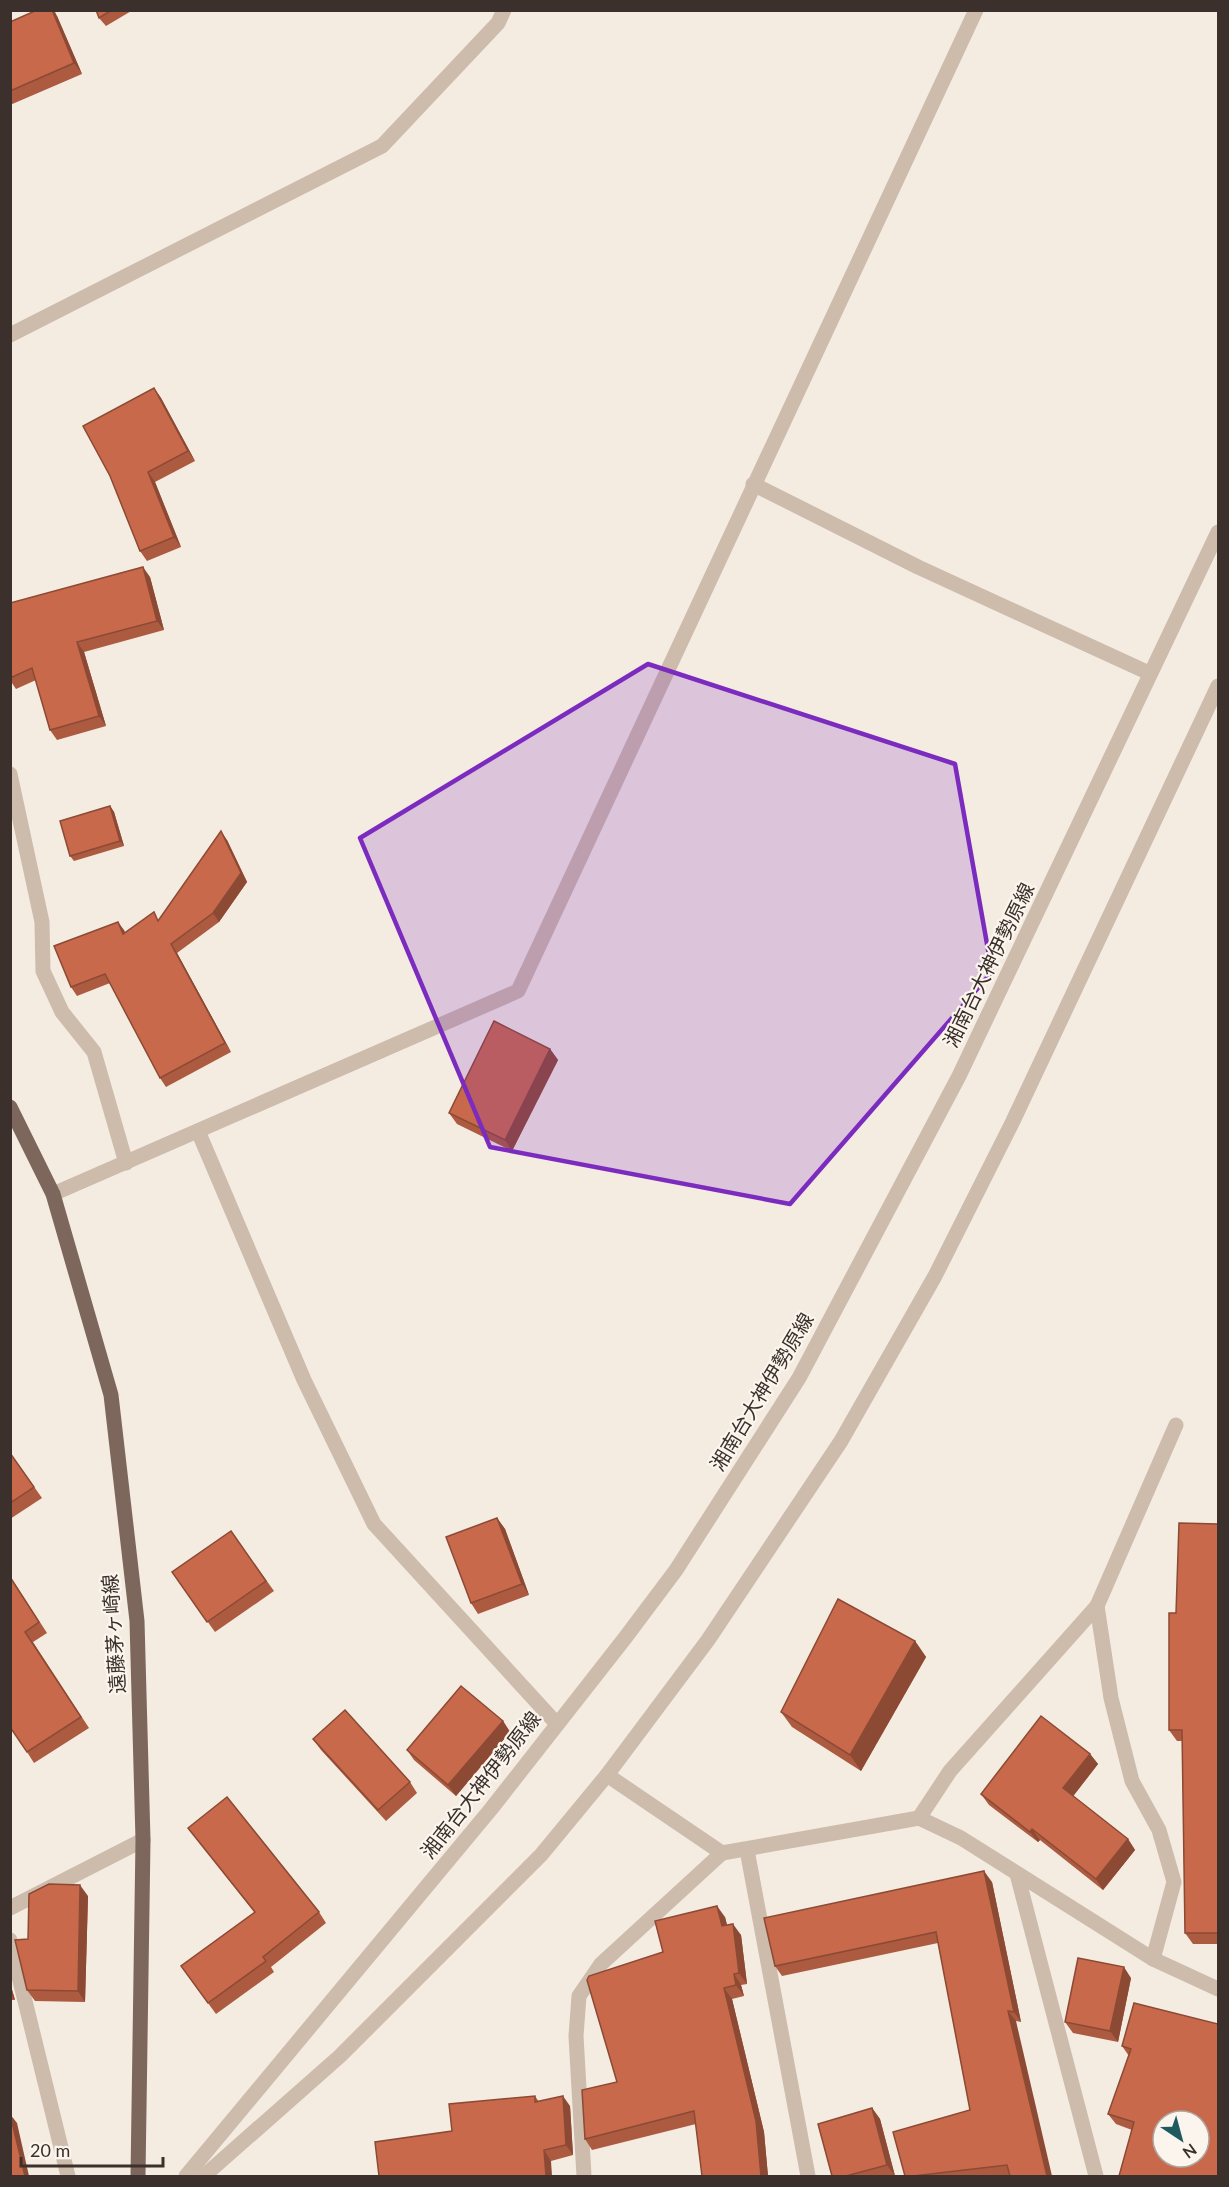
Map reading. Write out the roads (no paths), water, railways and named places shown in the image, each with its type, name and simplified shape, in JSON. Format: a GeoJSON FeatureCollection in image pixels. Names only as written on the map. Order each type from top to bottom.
{"type":"FeatureCollection","features":[{"type":"Feature","properties":{"kind":"main road","name":"遠藤茅ヶ崎線"},"geometry":{"type":"LineString","coordinates":[[10,1107],[53,1194],[111,1395],[137,1621],[144,1840],[138,2176]]}},
{"type":"Feature","properties":{"kind":"street"},"geometry":{"type":"LineString","coordinates":[[10,335],[382,147],[498,23],[504,10]]}},
{"type":"Feature","properties":{"kind":"street"},"geometry":{"type":"LineString","coordinates":[[53,1194],[518,991],[976,10]]}},
{"type":"Feature","properties":{"kind":"street"},"geometry":{"type":"LineString","coordinates":[[753,484],[918,567],[1149,673]]}},
{"type":"Feature","properties":{"kind":"street","name":"湘南台大神伊勢原線"},"geometry":{"type":"LineString","coordinates":[[186,2176],[491,1809],[676,1570],[799,1378],[959,1076],[1218,532]]}},
{"type":"Feature","properties":{"kind":"street"},"geometry":{"type":"LineString","coordinates":[[204,2176],[357,2039],[541,1855],[607,1775],[708,1640],[841,1441],[935,1276],[1013,1121],[1218,686]]}},
{"type":"Feature","properties":{"kind":"street"},"geometry":{"type":"LineString","coordinates":[[10,774],[42,922],[43,971],[62,1012],[94,1052],[126,1163]]}},
{"type":"Feature","properties":{"kind":"street"},"geometry":{"type":"LineString","coordinates":[[198,1131],[304,1380],[374,1524],[556,1723]]}},
{"type":"Feature","properties":{"kind":"street"},"geometry":{"type":"LineString","coordinates":[[919,1818],[950,1771],[1097,1606],[1176,1425]]}},
{"type":"Feature","properties":{"kind":"street"},"geometry":{"type":"LineString","coordinates":[[1097,1606],[1111,1698],[1132,1781],[1159,1830],[1174,1882],[1153,1959]]}},
{"type":"Feature","properties":{"kind":"street"},"geometry":{"type":"LineString","coordinates":[[607,1775],[722,1853]]}},
{"type":"Feature","properties":{"kind":"street"},"geometry":{"type":"LineString","coordinates":[[584,2176],[576,2036],[579,1996],[601,1964],[722,1853],[919,1818],[961,1838],[1153,1959],[1218,1989]]}},
{"type":"Feature","properties":{"kind":"street"},"geometry":{"type":"LineString","coordinates":[[10,1908],[144,1840]]}},
{"type":"Feature","properties":{"kind":"street"},"geometry":{"type":"LineString","coordinates":[[747,1850],[808,2176]]}},
{"type":"Feature","properties":{"kind":"street"},"geometry":{"type":"LineString","coordinates":[[1017,1874],[1096,2176]]}},
{"type":"Feature","properties":{"kind":"street"},"geometry":{"type":"LineString","coordinates":[[10,1940],[68,2176]]}}]}
